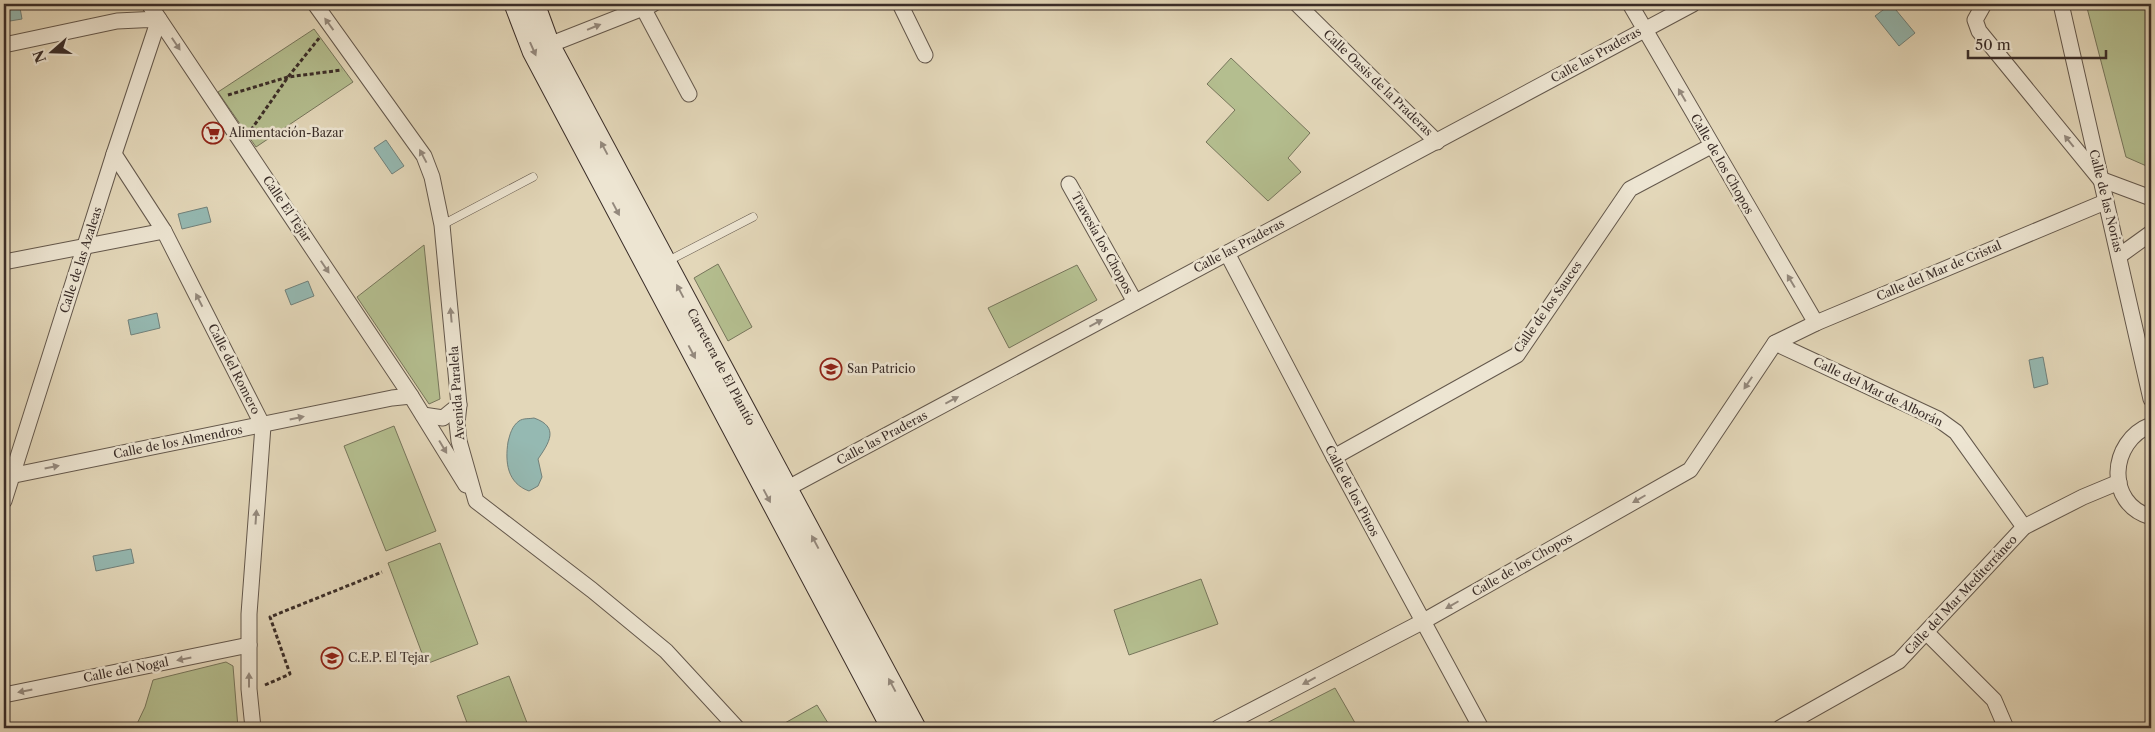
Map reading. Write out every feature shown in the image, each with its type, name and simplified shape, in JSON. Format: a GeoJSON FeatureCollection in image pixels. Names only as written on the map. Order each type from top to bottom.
{"type":"FeatureCollection","features":[{"type":"Feature","properties":{"kind":"street","name":"Calle El Tejar"},"geometry":{"type":"LineString","coordinates":[[150,4],[412,396],[476,501]]}},
{"type":"Feature","properties":{"kind":"street","name":"Avenida Paralela"},"geometry":{"type":"LineString","coordinates":[[315,4],[424,156],[432,178],[442,225],[459,405],[457,423],[459,441],[476,501]]}},
{"type":"Feature","properties":{"kind":"street","name":"Carretera de El Plantío"},"geometry":{"type":"LineString","coordinates":[[514,4],[533,51],[892,728]]}},
{"type":"Feature","properties":{"kind":"street","name":"Carretera de El Plantío"},"geometry":{"type":"LineString","coordinates":[[534,4],[549,45],[915,728]]}},
{"type":"Feature","properties":{"kind":"street"},"geometry":{"type":"LineString","coordinates":[[900,4],[925,55]]}},
{"type":"Feature","properties":{"kind":"street","name":"Calle Oasis de la Praderas"},"geometry":{"type":"LineString","coordinates":[[1296,4],[1437,142]]}},
{"type":"Feature","properties":{"kind":"street","name":"Calle de los Chopos"},"geometry":{"type":"LineString","coordinates":[[1630,4],[1816,323]]}},
{"type":"Feature","properties":{"kind":"street","name":"Calle las Praderas"},"geometry":{"type":"LineString","coordinates":[[786,489],[1693,4]]}},
{"type":"Feature","properties":{"kind":"street"},"geometry":{"type":"LineString","coordinates":[[1984,4],[1975,20],[1979,31],[2100,179],[2151,198]]}},
{"type":"Feature","properties":{"kind":"street","name":"Calle de las Norias"},"geometry":{"type":"LineString","coordinates":[[2060,4],[2151,399]]}},
{"type":"Feature","properties":{"kind":"street"},"geometry":{"type":"LineString","coordinates":[[549,45],[646,5],[688,94]]}},
{"type":"Feature","properties":{"kind":"street"},"geometry":{"type":"LineString","coordinates":[[4,45],[117,21],[159,19]]}},
{"type":"Feature","properties":{"kind":"street","name":"Calle de las Azaleas"},"geometry":{"type":"LineString","coordinates":[[4,501],[8,476],[159,19]]}},
{"type":"Feature","properties":{"kind":"street","name":"Calle de los Sauces"},"geometry":{"type":"LineString","coordinates":[[1334,457],[1517,355],[1630,189],[1712,146]]}},
{"type":"Feature","properties":{"kind":"street","name":"Calle del Romero"},"geometry":{"type":"LineString","coordinates":[[114,154],[164,230],[263,426],[249,614],[250,689],[253,728]]}},
{"type":"Feature","properties":{"kind":"street","name":"Travesía los Chopos"},"geometry":{"type":"LineString","coordinates":[[1068,184],[1135,302]]}},
{"type":"Feature","properties":{"kind":"street","name":"Calle del Mar de Cristal"},"geometry":{"type":"LineString","coordinates":[[1775,343],[1816,323],[2105,202]]}},
{"type":"Feature","properties":{"kind":"street"},"geometry":{"type":"LineString","coordinates":[[4,262],[164,230]]}},
{"type":"Feature","properties":{"kind":"street"},"geometry":{"type":"LineString","coordinates":[[2119,256],[2151,233]]}},
{"type":"Feature","properties":{"kind":"street","name":"Calle de los Pinos"},"geometry":{"type":"LineString","coordinates":[[1227,253],[1422,622],[1481,728]]}},
{"type":"Feature","properties":{"kind":"street","name":"Calle de los Chopos"},"geometry":{"type":"LineString","coordinates":[[1218,728],[1422,622],[1690,470],[1775,343]]}},
{"type":"Feature","properties":{"kind":"street","name":"Calle del Mar de Alborán"},"geometry":{"type":"LineString","coordinates":[[1775,343],[1938,418],[1956,432],[2024,528]]}},
{"type":"Feature","properties":{"kind":"street","name":"Calle de los Almendros"},"geometry":{"type":"LineString","coordinates":[[8,476],[263,426],[392,398],[412,396]]}},
{"type":"Feature","properties":{"kind":"street"},"geometry":{"type":"LineString","coordinates":[[423,415],[443,418],[459,405]]}},
{"type":"Feature","properties":{"kind":"street"},"geometry":{"type":"LineString","coordinates":[[2151,425],[2142,428],[2130,438],[2121,451],[2118,467],[2119,482],[2124,496],[2134,508],[2151,517]]}},
{"type":"Feature","properties":{"kind":"street","name":"Calle del Mar Mediterráneo"},"geometry":{"type":"LineString","coordinates":[[1780,728],[1899,661],[2024,528],[2083,497],[2119,482]]}},
{"type":"Feature","properties":{"kind":"street"},"geometry":{"type":"LineString","coordinates":[[476,501],[592,590],[666,651],[737,728]]}},
{"type":"Feature","properties":{"kind":"street"},"geometry":{"type":"LineString","coordinates":[[1927,633],[1994,700],[2006,728]]}},
{"type":"Feature","properties":{"kind":"street","name":"Calle del Nogal"},"geometry":{"type":"LineString","coordinates":[[4,695],[249,646]]}},
{"type":"Feature","properties":{"kind":"lane"},"geometry":{"type":"LineString","coordinates":[[442,225],[532,177]]}},
{"type":"Feature","properties":{"kind":"lane"},"geometry":{"type":"LineString","coordinates":[[665,263],[753,217]]}},
{"type":"Feature","properties":{"kind":"path"},"geometry":{"type":"LineString","coordinates":[[243,143],[288,78],[330,24]]}},
{"type":"Feature","properties":{"kind":"path"},"geometry":{"type":"LineString","coordinates":[[213,99],[288,78],[360,67]]}},
{"type":"Feature","properties":{"kind":"path"},"geometry":{"type":"LineString","coordinates":[[250,689],[290,674],[270,617],[382,572]]}},
{"type":"Feature","properties":{"kind":"green space"},"geometry":{"type":"Polygon","coordinates":[[[2086,4],[2151,4],[2151,168],[2126,157],[2086,4]]]}},
{"type":"Feature","properties":{"kind":"green space"},"geometry":{"type":"Polygon","coordinates":[[[314,29],[353,82],[256,147],[218,92],[314,29]]]}},
{"type":"Feature","properties":{"kind":"green space"},"geometry":{"type":"Polygon","coordinates":[[[1231,58],[1310,133],[1288,158],[1301,172],[1268,201],[1206,142],[1235,110],[1207,84],[1231,58]]]}},
{"type":"Feature","properties":{"kind":"green space"},"geometry":{"type":"Polygon","coordinates":[[[424,245],[440,399],[429,404],[357,297],[424,245]]]}},
{"type":"Feature","properties":{"kind":"green space"},"geometry":{"type":"Polygon","coordinates":[[[718,264],[752,327],[728,341],[694,278],[718,264]]]}},
{"type":"Feature","properties":{"kind":"green space"},"geometry":{"type":"Polygon","coordinates":[[[1077,265],[1097,300],[1009,348],[988,308],[1077,265]]]}},
{"type":"Feature","properties":{"kind":"green space"},"geometry":{"type":"Polygon","coordinates":[[[394,426],[436,531],[386,551],[344,446],[394,426]]]}},
{"type":"Feature","properties":{"kind":"green space"},"geometry":{"type":"Polygon","coordinates":[[[440,543],[478,644],[426,664],[388,563],[440,543]]]}},
{"type":"Feature","properties":{"kind":"green space"},"geometry":{"type":"Polygon","coordinates":[[[1201,579],[1218,624],[1129,655],[1114,610],[1201,579]]]}},
{"type":"Feature","properties":{"kind":"green space"},"geometry":{"type":"Polygon","coordinates":[[[226,662],[233,666],[238,728],[135,728],[145,707],[153,680],[226,662]]]}},
{"type":"Feature","properties":{"kind":"green space"},"geometry":{"type":"Polygon","coordinates":[[[509,676],[529,728],[469,728],[457,696],[509,676]]]}},
{"type":"Feature","properties":{"kind":"green space"},"geometry":{"type":"Polygon","coordinates":[[[1335,688],[1358,728],[1257,728],[1335,688]]]}},
{"type":"Feature","properties":{"kind":"green space"},"geometry":{"type":"Polygon","coordinates":[[[817,705],[831,728],[776,728],[817,705]]]}},
{"type":"Feature","properties":{"kind":"water"},"geometry":{"type":"Polygon","coordinates":[[[1891,4],[1915,33],[1899,46],[1875,16],[1891,4]]]}},
{"type":"Feature","properties":{"kind":"water"},"geometry":{"type":"Polygon","coordinates":[[[20,8],[22,19],[4,22],[4,11],[20,8]]]}},
{"type":"Feature","properties":{"kind":"water"},"geometry":{"type":"Polygon","coordinates":[[[386,140],[404,166],[392,174],[374,148],[386,140]]]}},
{"type":"Feature","properties":{"kind":"water"},"geometry":{"type":"Polygon","coordinates":[[[207,207],[211,222],[182,229],[178,214],[207,207]]]}},
{"type":"Feature","properties":{"kind":"water"},"geometry":{"type":"Polygon","coordinates":[[[308,281],[314,296],[291,305],[285,290],[308,281]]]}},
{"type":"Feature","properties":{"kind":"water"},"geometry":{"type":"Polygon","coordinates":[[[157,313],[160,328],[131,335],[128,320],[157,313]]]}},
{"type":"Feature","properties":{"kind":"water"},"geometry":{"type":"Polygon","coordinates":[[[2043,357],[2048,384],[2034,388],[2029,360],[2043,357]]]}},
{"type":"Feature","properties":{"kind":"water"},"geometry":{"type":"Polygon","coordinates":[[[534,418],[547,426],[550,436],[546,447],[538,459],[542,477],[538,486],[529,491],[516,483],[512,477],[509,471],[507,450],[515,425],[521,420],[534,418]]]}},
{"type":"Feature","properties":{"kind":"water"},"geometry":{"type":"Polygon","coordinates":[[[131,549],[134,563],[96,571],[93,556],[131,549]]]}},
{"type":"Feature","properties":{"kind":"place","name":"Alimentación-Bazar"},"geometry":{"type":"Point","coordinates":[213,133]}},
{"type":"Feature","properties":{"kind":"place","name":"San Patricio"},"geometry":{"type":"Point","coordinates":[831,369]}},
{"type":"Feature","properties":{"kind":"place","name":"C.E.P. El Tejar"},"geometry":{"type":"Point","coordinates":[332,658]}}]}
